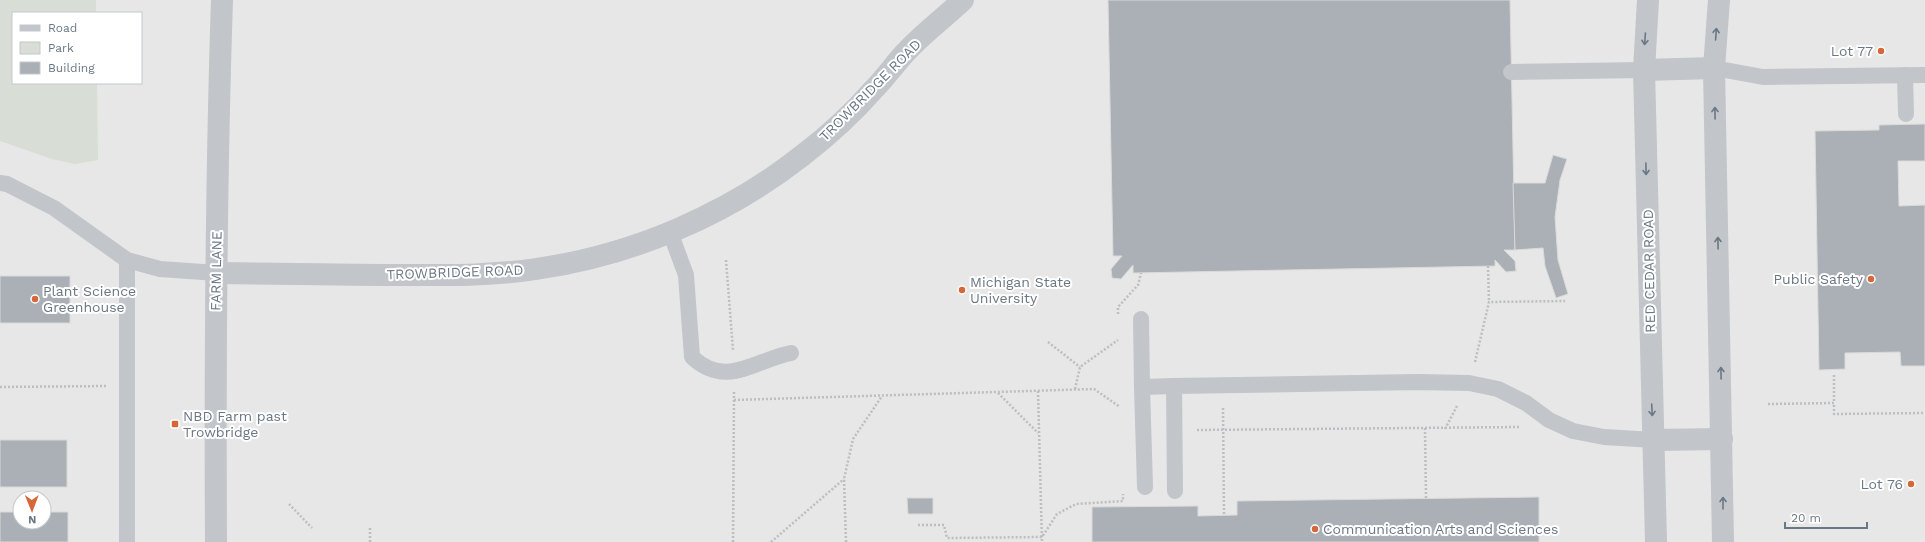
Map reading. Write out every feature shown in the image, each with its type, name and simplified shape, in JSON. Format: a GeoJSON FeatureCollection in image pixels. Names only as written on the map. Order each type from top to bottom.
{"type":"FeatureCollection","features":[{"type":"Feature","properties":{"kind":"street","name":"FARM LANE"},"geometry":{"type":"LineString","coordinates":[[216,542],[215,344],[217,273],[217,158],[222,0]]}},
{"type":"Feature","properties":{"kind":"street","name":"TROWBRIDGE ROAD"},"geometry":{"type":"LineString","coordinates":[[217,273],[312,275],[490,274],[536,269],[582,260],[627,248],[670,232],[734,202],[763,184],[803,155],[840,124],[874,90],[905,53],[963,0]]}},
{"type":"Feature","properties":{"kind":"street","name":"RED CEDAR ROAD"},"geometry":{"type":"LineString","coordinates":[[1648,0],[1644,70],[1656,542]]}},
{"type":"Feature","properties":{"kind":"street"},"geometry":{"type":"LineString","coordinates":[[1719,0],[1714,68],[1723,542]]}},
{"type":"Feature","properties":{"kind":"street"},"geometry":{"type":"LineString","coordinates":[[1644,70],[1714,68]]}},
{"type":"Feature","properties":{"kind":"street"},"geometry":{"type":"LineString","coordinates":[[1654,440],[1722,439]]}},
{"type":"Feature","properties":{"kind":"lane"},"geometry":{"type":"LineString","coordinates":[[1714,68],[1763,77],[1925,75]]}},
{"type":"Feature","properties":{"kind":"lane"},"geometry":{"type":"LineString","coordinates":[[1511,72],[1644,70]]}},
{"type":"Feature","properties":{"kind":"lane"},"geometry":{"type":"LineString","coordinates":[[1905,75],[1906,114]]}},
{"type":"Feature","properties":{"kind":"lane"},"geometry":{"type":"LineString","coordinates":[[0,184],[7,184],[54,208],[127,260],[160,269],[217,273]]}},
{"type":"Feature","properties":{"kind":"lane"},"geometry":{"type":"LineString","coordinates":[[670,232],[686,275],[692,358],[701,366],[710,370],[721,372],[749,368],[774,356],[791,353]]}},
{"type":"Feature","properties":{"kind":"lane"},"geometry":{"type":"LineString","coordinates":[[127,260],[127,542]]}},
{"type":"Feature","properties":{"kind":"lane"},"geometry":{"type":"LineString","coordinates":[[1141,319],[1145,487]]}},
{"type":"Feature","properties":{"kind":"lane"},"geometry":{"type":"LineString","coordinates":[[1142,387],[1417,382],[1469,383],[1498,389],[1526,403],[1549,420],[1574,430],[1604,437],[1654,440]]}},
{"type":"Feature","properties":{"kind":"lane"},"geometry":{"type":"LineString","coordinates":[[1174,386],[1175,491]]}},
{"type":"Feature","properties":{"kind":"path"},"geometry":{"type":"LineString","coordinates":[[726,260],[734,371],[733,542]]}},
{"type":"Feature","properties":{"kind":"path"},"geometry":{"type":"LineString","coordinates":[[1445,429],[1469,383],[1489,302],[1488,266]]}},
{"type":"Feature","properties":{"kind":"path"},"geometry":{"type":"LineString","coordinates":[[1118,320],[1118,307],[1138,285],[1141,273]]}},
{"type":"Feature","properties":{"kind":"path"},"geometry":{"type":"LineString","coordinates":[[1489,302],[1564,300]]}},
{"type":"Feature","properties":{"kind":"path"},"geometry":{"type":"LineString","coordinates":[[1119,333],[1119,348]]}},
{"type":"Feature","properties":{"kind":"path"},"geometry":{"type":"LineString","coordinates":[[1075,389],[1080,367],[1119,340]]}},
{"type":"Feature","properties":{"kind":"path"},"geometry":{"type":"LineString","coordinates":[[1048,342],[1080,367]]}},
{"type":"Feature","properties":{"kind":"path"},"geometry":{"type":"LineString","coordinates":[[1834,375],[1834,414],[1925,413]]}},
{"type":"Feature","properties":{"kind":"path"},"geometry":{"type":"LineString","coordinates":[[1222,385],[1224,430],[1224,516]]}},
{"type":"Feature","properties":{"kind":"path"},"geometry":{"type":"LineString","coordinates":[[0,386],[126,386]]}},
{"type":"Feature","properties":{"kind":"path"},"geometry":{"type":"LineString","coordinates":[[734,400],[1075,389],[1094,389],[1121,408],[1121,400]]}},
{"type":"Feature","properties":{"kind":"path"},"geometry":{"type":"LineString","coordinates":[[1038,391],[1042,542]]}},
{"type":"Feature","properties":{"kind":"path"},"geometry":{"type":"LineString","coordinates":[[997,392],[1039,433]]}},
{"type":"Feature","properties":{"kind":"path"},"geometry":{"type":"LineString","coordinates":[[846,542],[844,479],[854,440],[882,396]]}},
{"type":"Feature","properties":{"kind":"path"},"geometry":{"type":"LineString","coordinates":[[1768,404],[1834,403]]}},
{"type":"Feature","properties":{"kind":"path"},"geometry":{"type":"LineString","coordinates":[[1174,423],[1199,431],[1524,427]]}},
{"type":"Feature","properties":{"kind":"path"},"geometry":{"type":"LineString","coordinates":[[1425,428],[1426,498]]}},
{"type":"Feature","properties":{"kind":"path"},"geometry":{"type":"LineString","coordinates":[[771,542],[844,479]]}},
{"type":"Feature","properties":{"kind":"path"},"geometry":{"type":"LineString","coordinates":[[1042,537],[1057,514],[1076,504],[1123,501],[1123,493]]}},
{"type":"Feature","properties":{"kind":"path"},"geometry":{"type":"LineString","coordinates":[[289,504],[312,528]]}},
{"type":"Feature","properties":{"kind":"path"},"geometry":{"type":"LineString","coordinates":[[918,525],[944,525],[948,538],[1042,537]]}},
{"type":"Feature","properties":{"kind":"path"},"geometry":{"type":"LineString","coordinates":[[370,527],[370,542]]}},
{"type":"Feature","properties":{"kind":"shaded area","name":"Michigan State University"},"geometry":{"type":"Polygon","coordinates":[[[0,0],[1925,0],[1925,542],[0,542],[0,0]]]}},
{"type":"Feature","properties":{"kind":"green space"},"geometry":{"type":"Polygon","coordinates":[[[0,0],[96,0],[96,12],[12,12],[12,84],[97,84],[98,160],[75,164],[52,159],[0,141],[0,0]]]}},
{"type":"Feature","properties":{"kind":"building"},"geometry":{"type":"Polygon","coordinates":[[[1108,0],[1510,0],[1515,250],[1504,250],[1515,261],[1516,271],[1506,272],[1495,260],[1495,266],[1133,273],[1133,265],[1121,279],[1112,278],[1111,269],[1122,256],[1113,256],[1108,0]]]}},
{"type":"Feature","properties":{"kind":"building","name":"Public Safety"},"geometry":{"type":"Polygon","coordinates":[[[1925,124],[1925,161],[1898,161],[1899,206],[1925,205],[1925,366],[1901,366],[1900,352],[1845,353],[1845,369],[1819,370],[1815,131],[1879,130],[1879,125],[1925,124]]]}},
{"type":"Feature","properties":{"kind":"building"},"geometry":{"type":"Polygon","coordinates":[[[1553,155],[1567,159],[1560,180],[1555,217],[1558,260],[1568,294],[1556,298],[1545,266],[1543,248],[1515,250],[1513,183],[1545,183],[1553,155]]]}},
{"type":"Feature","properties":{"kind":"building","name":"Plant Science Greenhouse"},"geometry":{"type":"Polygon","coordinates":[[[0,276],[70,276],[70,323],[0,323],[0,276]]]}},
{"type":"Feature","properties":{"kind":"building"},"geometry":{"type":"Polygon","coordinates":[[[0,440],[67,440],[67,487],[0,487],[0,440]]]}},
{"type":"Feature","properties":{"kind":"building","name":"Communication Arts and Sciences"},"geometry":{"type":"Polygon","coordinates":[[[1539,497],[1539,542],[1092,542],[1092,507],[1198,506],[1198,516],[1237,515],[1237,501],[1539,497]]]}},
{"type":"Feature","properties":{"kind":"building"},"geometry":{"type":"Polygon","coordinates":[[[907,498],[933,498],[933,514],[908,514],[907,498]]]}},
{"type":"Feature","properties":{"kind":"building"},"geometry":{"type":"Polygon","coordinates":[[[0,512],[12,512],[12,530],[52,530],[52,512],[68,512],[68,542],[0,542],[0,512]]]}},
{"type":"Feature","properties":{"kind":"place","name":"Lot 77"},"geometry":{"type":"Point","coordinates":[1881,51]}},
{"type":"Feature","properties":{"kind":"place","name":"Public Safety"},"geometry":{"type":"Point","coordinates":[1871,279]}},
{"type":"Feature","properties":{"kind":"place","name":"Michigan State University"},"geometry":{"type":"Point","coordinates":[962,290]}},
{"type":"Feature","properties":{"kind":"place","name":"Plant Science Greenhouse"},"geometry":{"type":"Point","coordinates":[35,299]}},
{"type":"Feature","properties":{"kind":"place","name":"NBD Farm past Trowbridge"},"geometry":{"type":"Point","coordinates":[175,424]}},
{"type":"Feature","properties":{"kind":"place","name":"Lot 76"},"geometry":{"type":"Point","coordinates":[1911,484]}},
{"type":"Feature","properties":{"kind":"place","name":"Communication Arts and Sciences"},"geometry":{"type":"Point","coordinates":[1315,529]}}]}
